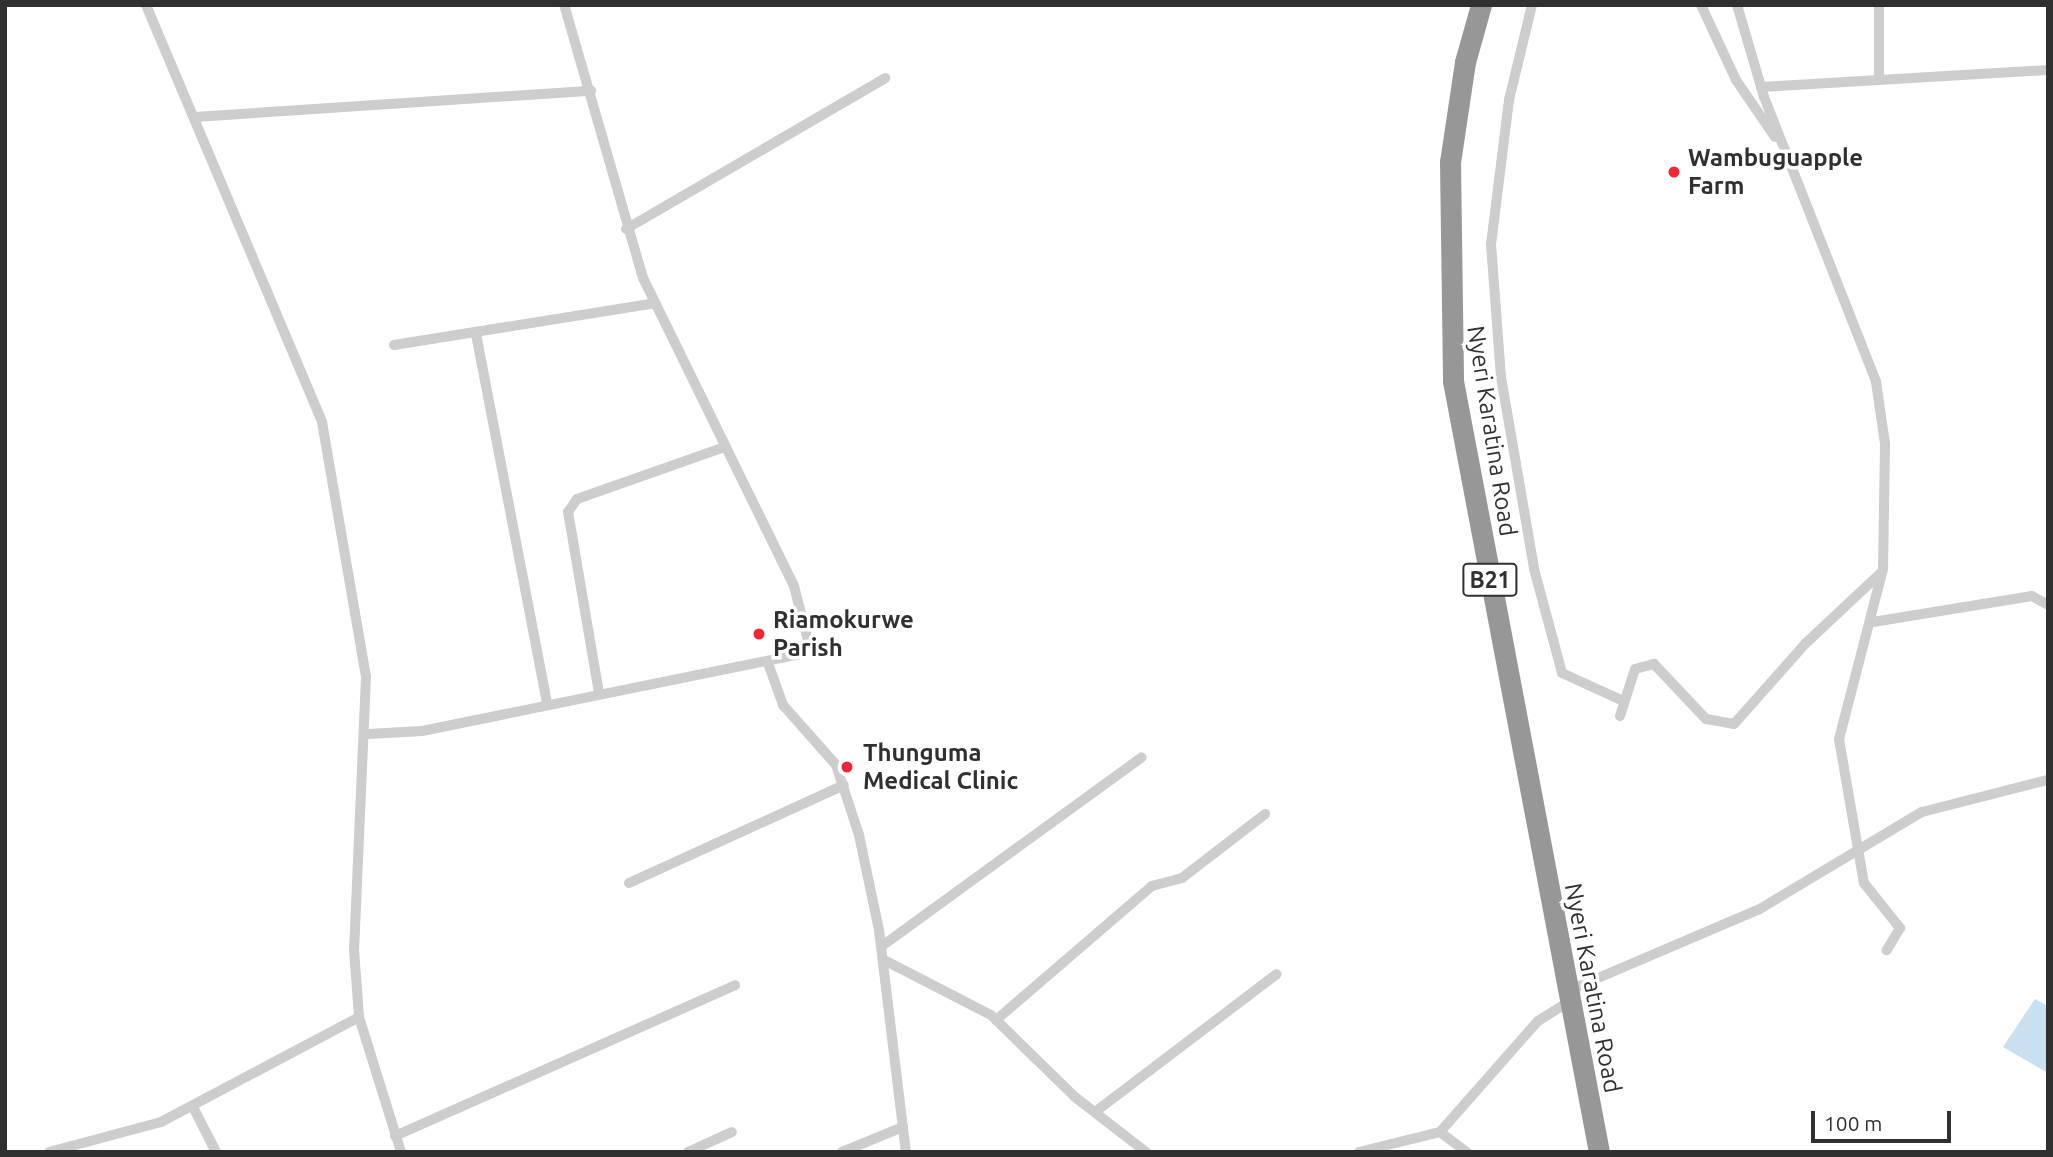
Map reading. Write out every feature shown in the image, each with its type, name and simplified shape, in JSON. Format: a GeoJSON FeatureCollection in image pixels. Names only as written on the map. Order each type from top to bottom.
{"type":"FeatureCollection","features":[{"type":"Feature","properties":{"kind":"highway","name":"Nyeri Karatina Road"},"geometry":{"type":"LineString","coordinates":[[1481,5],[1465,62],[1450,162],[1453,381],[1599,1152]]}},
{"type":"Feature","properties":{"kind":"street"},"geometry":{"type":"LineString","coordinates":[[146,5],[322,422],[344,526],[368,734],[354,949],[359,1017],[401,1152]]}},
{"type":"Feature","properties":{"kind":"street"},"geometry":{"type":"LineString","coordinates":[[368,734],[422,731],[547,702],[806,658],[809,626],[655,303],[626,229],[591,91],[564,5]]}},
{"type":"Feature","properties":{"kind":"street"},"geometry":{"type":"LineString","coordinates":[[1532,5],[1510,100],[1491,244],[1501,377],[1534,569],[1562,673],[1621,700]]}},
{"type":"Feature","properties":{"kind":"street"},"geometry":{"type":"LineString","coordinates":[[1702,5],[1736,80],[1786,154]]}},
{"type":"Feature","properties":{"kind":"street"},"geometry":{"type":"LineString","coordinates":[[1737,5],[1761,87],[1876,382],[1885,444],[1882,572],[1873,622],[1839,739],[1855,847],[1864,883],[1900,928],[1887,950]]}},
{"type":"Feature","properties":{"kind":"street"},"geometry":{"type":"LineString","coordinates":[[1878,5],[1884,67],[1879,80]]}},
{"type":"Feature","properties":{"kind":"street"},"geometry":{"type":"LineString","coordinates":[[1761,87],[2048,70]]}},
{"type":"Feature","properties":{"kind":"street"},"geometry":{"type":"LineString","coordinates":[[626,229],[885,78]]}},
{"type":"Feature","properties":{"kind":"street"},"geometry":{"type":"LineString","coordinates":[[195,117],[591,91]]}},
{"type":"Feature","properties":{"kind":"street"},"geometry":{"type":"LineString","coordinates":[[394,345],[476,334],[655,303]]}},
{"type":"Feature","properties":{"kind":"street"},"geometry":{"type":"LineString","coordinates":[[476,334],[547,702]]}},
{"type":"Feature","properties":{"kind":"street"},"geometry":{"type":"LineString","coordinates":[[599,693],[568,512],[577,499],[725,447]]}},
{"type":"Feature","properties":{"kind":"street"},"geometry":{"type":"LineString","coordinates":[[1620,716],[1621,700],[1634,669],[1654,664],[1706,719],[1734,724],[1806,643],[1882,572]]}},
{"type":"Feature","properties":{"kind":"street"},"geometry":{"type":"LineString","coordinates":[[1873,622],[2032,596],[2048,605]]}},
{"type":"Feature","properties":{"kind":"street"},"geometry":{"type":"LineString","coordinates":[[768,663],[783,705],[829,755],[844,785],[882,946],[906,1152]]}},
{"type":"Feature","properties":{"kind":"street"},"geometry":{"type":"LineString","coordinates":[[882,946],[1142,757]]}},
{"type":"Feature","properties":{"kind":"street"},"geometry":{"type":"LineString","coordinates":[[1359,1152],[1440,1132],[1538,1021],[1571,995],[1712,934],[1803,885],[1855,847],[1922,813],[2048,780]]}},
{"type":"Feature","properties":{"kind":"street"},"geometry":{"type":"LineString","coordinates":[[629,883],[844,785]]}},
{"type":"Feature","properties":{"kind":"street"},"geometry":{"type":"LineString","coordinates":[[996,1020],[1152,886],[1195,870],[1265,814]]}},
{"type":"Feature","properties":{"kind":"street"},"geometry":{"type":"LineString","coordinates":[[884,960],[971,1001],[996,1020],[1094,1112],[1146,1152]]}},
{"type":"Feature","properties":{"kind":"street"},"geometry":{"type":"LineString","coordinates":[[1094,1112],[1277,974]]}},
{"type":"Feature","properties":{"kind":"street"},"geometry":{"type":"LineString","coordinates":[[395,1136],[734,985]]}},
{"type":"Feature","properties":{"kind":"street"},"geometry":{"type":"LineString","coordinates":[[49,1152],[104,1147],[193,1107],[359,1017]]}},
{"type":"Feature","properties":{"kind":"street"},"geometry":{"type":"LineString","coordinates":[[193,1107],[216,1152]]}},
{"type":"Feature","properties":{"kind":"street"},"geometry":{"type":"LineString","coordinates":[[842,1152],[903,1127]]}},
{"type":"Feature","properties":{"kind":"street"},"geometry":{"type":"LineString","coordinates":[[688,1152],[732,1132]]}},
{"type":"Feature","properties":{"kind":"street"},"geometry":{"type":"LineString","coordinates":[[1440,1132],[1467,1152]]}},
{"type":"Feature","properties":{"kind":"water"},"geometry":{"type":"Polygon","coordinates":[[[2035,999],[2048,1006],[2048,1073],[2003,1047],[2035,999]]]}},
{"type":"Feature","properties":{"kind":"place","name":"Wambuguapple Farm"},"geometry":{"type":"Point","coordinates":[1674,172]}},
{"type":"Feature","properties":{"kind":"place","name":"Riamokurwe Parish"},"geometry":{"type":"Point","coordinates":[759,634]}},
{"type":"Feature","properties":{"kind":"place","name":"Thunguma Medical Clinic"},"geometry":{"type":"Point","coordinates":[847,767]}}]}
